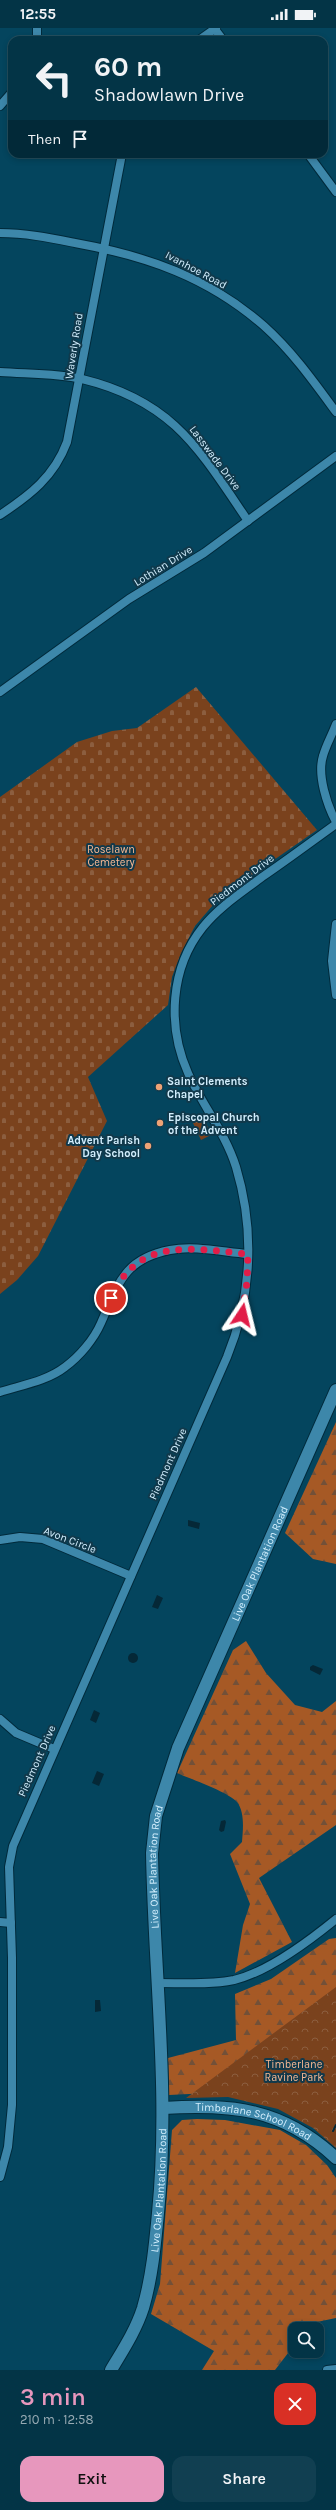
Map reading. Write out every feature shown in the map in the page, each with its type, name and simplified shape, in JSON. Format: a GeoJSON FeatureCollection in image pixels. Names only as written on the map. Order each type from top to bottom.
{"type":"FeatureCollection","features":[{"type":"Feature","properties":{"kind":"street"},"geometry":{"type":"LineString","coordinates":[[204,36],[215,28]]}},
{"type":"Feature","properties":{"kind":"street"},"geometry":{"type":"LineString","coordinates":[[0,106],[8,97]]}},
{"type":"Feature","properties":{"kind":"street","name":"Waverly Road"},"geometry":{"type":"LineString","coordinates":[[0,515],[41,485],[57,464],[67,442],[81,378],[89,320],[105,248],[121,158]]}},
{"type":"Feature","properties":{"kind":"street"},"geometry":{"type":"LineString","coordinates":[[311,158],[336,192]]}},
{"type":"Feature","properties":{"kind":"street","name":"Ivanhoe Road"},"geometry":{"type":"LineString","coordinates":[[0,233],[34,235],[105,248],[163,264],[206,285],[239,307],[286,348],[336,412]]}},
{"type":"Feature","properties":{"kind":"street","name":"Lasswade Drive"},"geometry":{"type":"LineString","coordinates":[[0,372],[81,378],[115,389],[146,402],[164,415],[190,440],[207,461],[248,521]]}},
{"type":"Feature","properties":{"kind":"street","name":"Lothian Drive"},"geometry":{"type":"LineString","coordinates":[[0,692],[129,599],[204,553],[336,456]]}},
{"type":"Feature","properties":{"kind":"street"},"geometry":{"type":"LineString","coordinates":[[336,724],[322,757],[321,768],[331,813],[336,823]]}},
{"type":"Feature","properties":{"kind":"street","name":"Piedmont Drive"},"geometry":{"type":"LineString","coordinates":[[0,2177],[8,2147],[12,2111],[11,1923],[9,1867],[11,1853],[54,1749],[236,1335],[245,1299],[248,1254],[245,1209],[236,1166],[220,1129],[188,1073],[178,1045],[174,1015],[177,986],[188,950],[214,914],[336,823]]}},
{"type":"Feature","properties":{"kind":"street"},"geometry":{"type":"LineString","coordinates":[[336,924],[332,961],[336,995]]}},
{"type":"Feature","properties":{"kind":"street"},"geometry":{"type":"LineString","coordinates":[[0,1392],[43,1378],[70,1363],[94,1336],[122,1277],[144,1259],[172,1250],[248,1254]]}},
{"type":"Feature","properties":{"kind":"street","name":"Live Oak Plantation Road"},"geometry":{"type":"LineString","coordinates":[[111,2370],[135,2327],[148,2287],[160,2192],[163,2108],[152,1853],[153,1834],[162,1792],[178,1748],[336,1390]]}},
{"type":"Feature","properties":{"kind":"street","name":"Avon Circle"},"geometry":{"type":"LineString","coordinates":[[0,1540],[20,1537],[42,1540],[131,1576]]}},
{"type":"Feature","properties":{"kind":"street"},"geometry":{"type":"LineString","coordinates":[[0,1719],[16,1733],[54,1749]]}},
{"type":"Feature","properties":{"kind":"street"},"geometry":{"type":"LineString","coordinates":[[158,1983],[218,1982],[235,1980],[274,1962],[336,1919]]}},
{"type":"Feature","properties":{"kind":"street"},"geometry":{"type":"LineString","coordinates":[[0,1922],[11,1923]]}},
{"type":"Feature","properties":{"kind":"street","name":"Timberlane School Road"},"geometry":{"type":"LineString","coordinates":[[163,2108],[223,2106],[271,2116],[307,2135],[336,2158]]}},
{"type":"Feature","properties":{"kind":"street"},"geometry":{"type":"LineString","coordinates":[[326,2370],[336,2369]]}},
{"type":"Feature","properties":{"kind":"green space","name":"Roselawn Cemetery"},"geometry":{"type":"Polygon","coordinates":[[[196,687],[317,830],[219,898],[195,926],[181,953],[172,977],[168,1005],[88,1077],[107,1121],[38,1256],[17,1280],[0,1294],[0,797],[77,742],[112,731],[137,728],[196,687]]]}},
{"type":"Feature","properties":{"kind":"green space"},"geometry":{"type":"Polygon","coordinates":[[[204,1118],[211,1135],[201,1140],[193,1123],[204,1118]]]}},
{"type":"Feature","properties":{"kind":"green space"},"geometry":{"type":"Polygon","coordinates":[[[336,1422],[336,1564],[313,1559],[285,1533],[336,1422]]]}},
{"type":"Feature","properties":{"kind":"green space"},"geometry":{"type":"Polygon","coordinates":[[[246,1641],[266,1673],[295,1705],[322,1712],[336,1701],[336,1825],[259,1878],[292,1942],[235,1973],[243,1925],[250,1904],[230,1854],[242,1842],[243,1821],[240,1806],[226,1794],[177,1773],[233,1650],[246,1641]]]}},
{"type":"Feature","properties":{"kind":"green space"},"geometry":{"type":"Polygon","coordinates":[[[336,1938],[336,2145],[315,2126],[273,2105],[229,2092],[169,2095],[168,2058],[236,2040],[235,1994],[271,1979],[329,1939],[336,1938]]]}},
{"type":"Feature","properties":{"kind":"green space","name":"Timberlane Ravine Park"},"geometry":{"type":"Polygon","coordinates":[[[336,1987],[336,2148],[313,2128],[278,2109],[228,2097],[186,2098],[336,1987]]]}},
{"type":"Feature","properties":{"kind":"green space"},"geometry":{"type":"Polygon","coordinates":[[[182,2120],[225,2120],[280,2130],[306,2145],[327,2165],[336,2178],[336,2318],[317,2322],[288,2322],[288,2353],[275,2370],[202,2370],[214,2351],[151,2314],[160,2284],[172,2130],[182,2120]]]}},
{"type":"Feature","properties":{"kind":"water"},"geometry":{"type":"Polygon","coordinates":[[[188,1520],[200,1523],[199,1529],[188,1526],[188,1520]]]}},
{"type":"Feature","properties":{"kind":"water"},"geometry":{"type":"Polygon","coordinates":[[[157,1595],[163,1598],[158,1609],[152,1607],[157,1595]]]}},
{"type":"Feature","properties":{"kind":"water"},"geometry":{"type":"Polygon","coordinates":[[[131,1653],[135,1653],[137,1654],[137,1662],[131,1663],[128,1660],[128,1656],[131,1653]]]}},
{"type":"Feature","properties":{"kind":"water"},"geometry":{"type":"Polygon","coordinates":[[[313,1665],[323,1669],[320,1675],[310,1670],[310,1667],[313,1665]]]}},
{"type":"Feature","properties":{"kind":"water"},"geometry":{"type":"Polygon","coordinates":[[[94,1710],[100,1713],[96,1723],[90,1720],[94,1710]]]}},
{"type":"Feature","properties":{"kind":"water"},"geometry":{"type":"Polygon","coordinates":[[[97,1771],[104,1774],[99,1786],[92,1783],[97,1771]]]}},
{"type":"Feature","properties":{"kind":"water"},"geometry":{"type":"Polygon","coordinates":[[[225,1820],[224,1831],[221,1832],[219,1830],[221,1821],[225,1820]]]}},
{"type":"Feature","properties":{"kind":"water"},"geometry":{"type":"Polygon","coordinates":[[[95,2000],[100,2000],[101,2011],[95,2012],[95,2000]]]}},
{"type":"Feature","properties":{"kind":"waterway"},"geometry":{"type":"LineString","coordinates":[[333,2131],[336,2125]]}},
{"type":"Feature","properties":{"kind":"place","name":"Saint Clements Chapel"},"geometry":{"type":"Point","coordinates":[159,1087]}},
{"type":"Feature","properties":{"kind":"place","name":"Episcopal Church of the Advent"},"geometry":{"type":"Point","coordinates":[160,1123]}},
{"type":"Feature","properties":{"kind":"place","name":"Advent Parish Day School"},"geometry":{"type":"Point","coordinates":[148,1146]}},
{"type":"Feature","properties":{"kind":"route"},"geometry":{"type":"LineString","coordinates":[[111,1298],[122,1277],[135,1263],[166,1251],[193,1249],[248,1254],[247,1282],[242,1315]]}}]}
